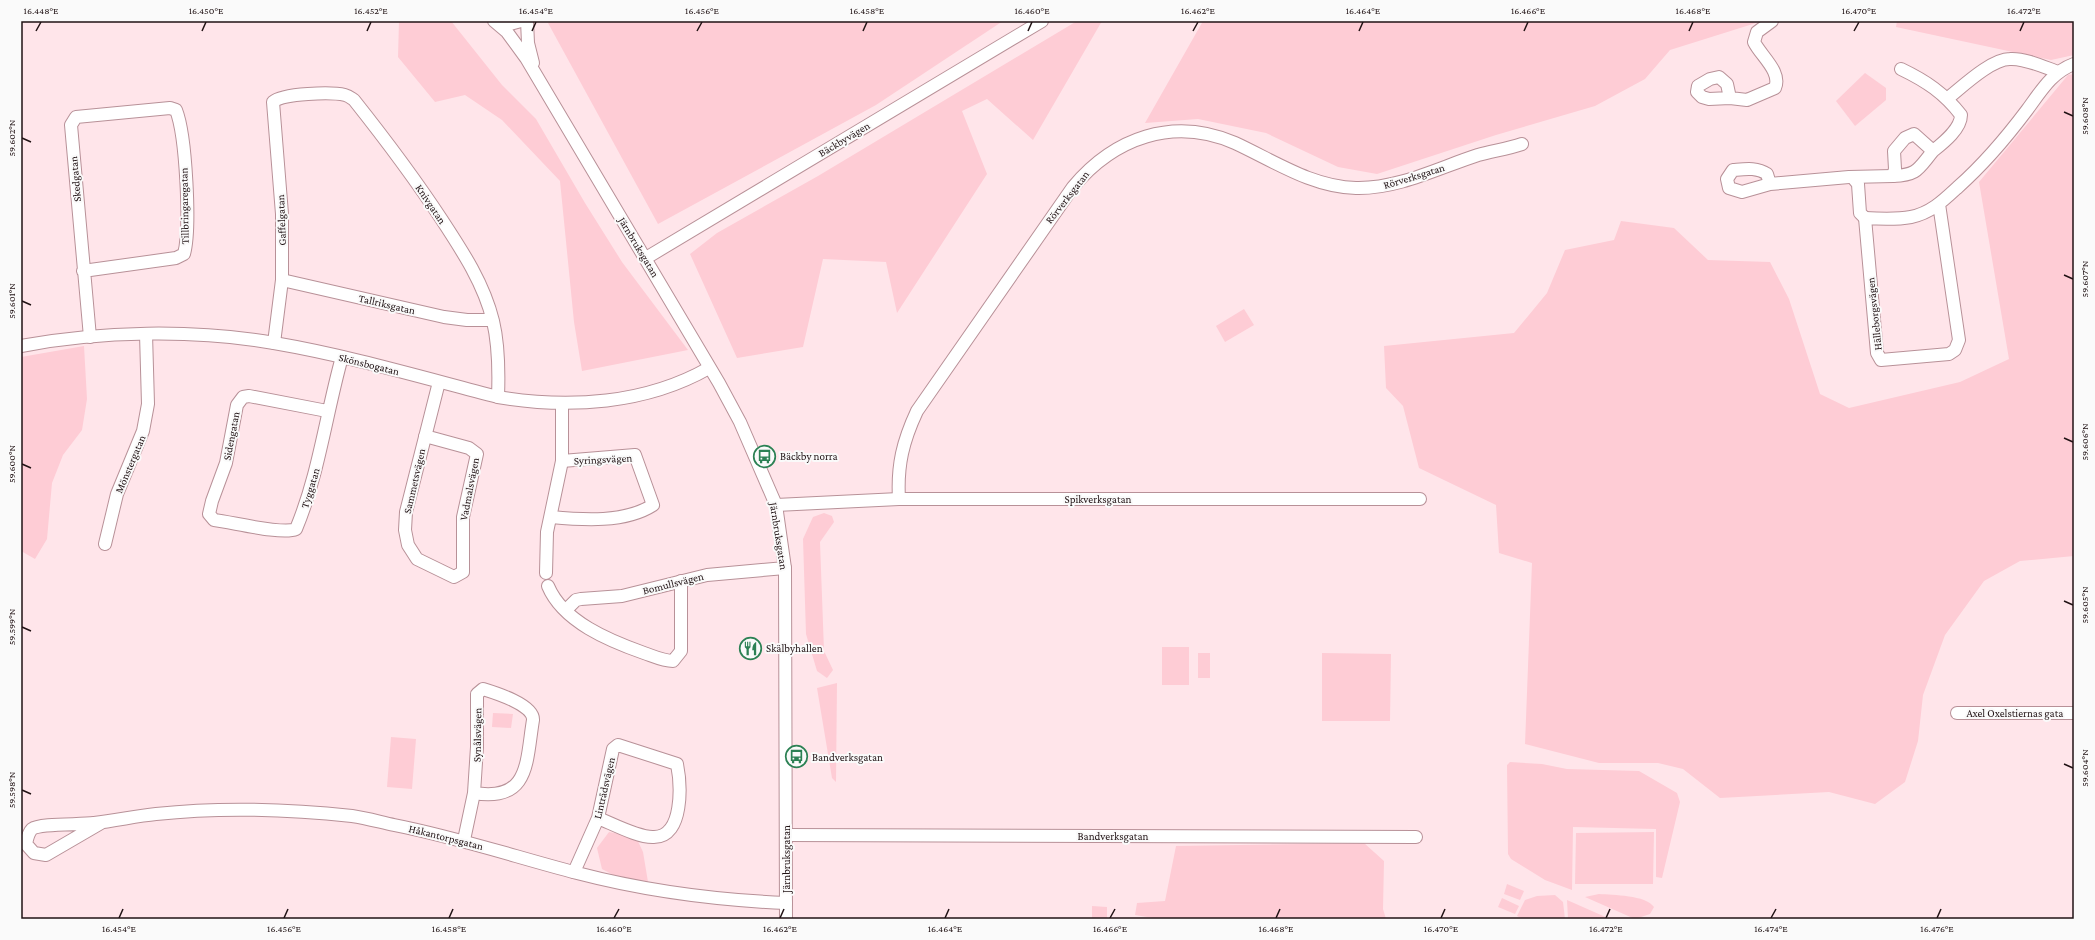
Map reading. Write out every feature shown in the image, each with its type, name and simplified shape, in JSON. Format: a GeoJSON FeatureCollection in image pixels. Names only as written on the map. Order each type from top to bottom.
{"type":"FeatureCollection","features":[{"type":"Feature","properties":{"kind":"street"},"geometry":{"type":"LineString","coordinates":[[495,21],[510,24],[520,21]]}},
{"type":"Feature","properties":{"kind":"street","name":"Järnbruksgatan"},"geometry":{"type":"LineString","coordinates":[[495,21],[510,35],[546,93],[646,258],[710,368],[740,422],[776,505],[785,568],[787,835],[786,919]]}},
{"type":"Feature","properties":{"kind":"street","name":"Järnbruksgatan"},"geometry":{"type":"LineString","coordinates":[[527,21],[526,30],[531,56],[546,93]]}},
{"type":"Feature","properties":{"kind":"street","name":"Bäckbyvägen"},"geometry":{"type":"LineString","coordinates":[[646,258],[1042,21]]}},
{"type":"Feature","properties":{"kind":"street"},"geometry":{"type":"LineString","coordinates":[[1730,98],[1747,100],[1775,88],[1777,83],[1776,76],[1754,42],[1757,32],[1772,21]]}},
{"type":"Feature","properties":{"kind":"street"},"geometry":{"type":"LineString","coordinates":[[1948,98],[1985,70],[2006,59],[2025,62],[2058,72]]}},
{"type":"Feature","properties":{"kind":"street"},"geometry":{"type":"LineString","coordinates":[[1853,178],[1858,184],[1860,213],[1865,218],[1892,220],[1911,217],[1939,204],[1987,160],[2012,131],[2049,80],[2058,72],[2074,64]]}},
{"type":"Feature","properties":{"kind":"street"},"geometry":{"type":"LineString","coordinates":[[1770,184],[1849,177],[1907,175],[1914,173],[1958,126],[1961,115],[1948,98],[1928,83],[1901,69]]}},
{"type":"Feature","properties":{"kind":"street","name":"Knivgatan"},"geometry":{"type":"LineString","coordinates":[[276,100],[312,94],[340,94],[348,96],[354,100],[396,153],[464,254],[485,296],[492,320],[498,359],[498,396]]}},
{"type":"Feature","properties":{"kind":"street","name":"Gaffelgatan"},"geometry":{"type":"LineString","coordinates":[[274,343],[282,280],[282,214],[272,110],[273,102],[276,100]]}},
{"type":"Feature","properties":{"kind":"street","name":"Skedgatan"},"geometry":{"type":"LineString","coordinates":[[90,337],[71,125],[76,117],[170,108]]}},
{"type":"Feature","properties":{"kind":"street","name":"Tillbringaregatan"},"geometry":{"type":"LineString","coordinates":[[83,271],[176,258],[184,254],[187,218],[182,140],[179,118],[176,110],[170,108]]}},
{"type":"Feature","properties":{"kind":"street","name":"Rörverksgatan"},"geometry":{"type":"LineString","coordinates":[[899,499],[898,475],[902,447],[917,411],[1073,187],[1094,164],[1109,152],[1125,144],[1154,134],[1176,131],[1197,133],[1230,141],[1314,180],[1337,187],[1356,188],[1397,183],[1480,155],[1522,144]]}},
{"type":"Feature","properties":{"kind":"street"},"geometry":{"type":"LineString","coordinates":[[1893,176],[1895,169],[1894,151],[1910,135],[1919,137],[1934,151]]}},
{"type":"Feature","properties":{"kind":"street","name":"Hälleborgsvägen"},"geometry":{"type":"LineString","coordinates":[[1865,218],[1867,252],[1879,358],[1885,361],[1949,354],[1955,350],[1959,340],[1939,204]]}},
{"type":"Feature","properties":{"kind":"street","name":"Tallriksgatan"},"geometry":{"type":"LineString","coordinates":[[282,280],[444,317],[467,320],[492,320]]}},
{"type":"Feature","properties":{"kind":"street","name":"Skönsbogatan"},"geometry":{"type":"LineString","coordinates":[[21,346],[54,340],[146,334],[227,336],[274,343],[342,357],[439,382],[522,401],[562,404],[637,396],[681,383],[710,368]]}},
{"type":"Feature","properties":{"kind":"street","name":"Mönstergatan"},"geometry":{"type":"LineString","coordinates":[[105,544],[117,494],[144,431],[148,404],[146,334]]}},
{"type":"Feature","properties":{"kind":"street","name":"Tyggatan"},"geometry":{"type":"LineString","coordinates":[[210,512],[214,520],[291,531],[296,529],[316,467],[327,412],[342,357]]}},
{"type":"Feature","properties":{"kind":"street","name":"Sammetsvägen"},"geometry":{"type":"LineString","coordinates":[[439,382],[406,512],[405,530],[408,545],[417,559],[449,575],[454,577],[457,576]]}},
{"type":"Feature","properties":{"kind":"street","name":"Sidengatan"},"geometry":{"type":"LineString","coordinates":[[210,512],[226,463],[237,405],[243,397],[248,396],[327,412]]}},
{"type":"Feature","properties":{"kind":"street"},"geometry":{"type":"LineString","coordinates":[[546,573],[547,532],[562,461],[562,404]]}},
{"type":"Feature","properties":{"kind":"street","name":"Vadmalsvägen"},"geometry":{"type":"LineString","coordinates":[[425,436],[469,448],[477,454],[463,517],[463,572],[457,576]]}},
{"type":"Feature","properties":{"kind":"street","name":"Syringsvägen"},"geometry":{"type":"LineString","coordinates":[[551,518],[581,520],[611,517],[631,514],[654,505],[635,455],[562,461]]}},
{"type":"Feature","properties":{"kind":"street","name":"Spikverksgatan"},"geometry":{"type":"LineString","coordinates":[[776,505],[899,499],[1420,499]]}},
{"type":"Feature","properties":{"kind":"street","name":"Bomullsvägen"},"geometry":{"type":"LineString","coordinates":[[566,610],[576,600],[622,596],[707,575],[785,568]]}},
{"type":"Feature","properties":{"kind":"street"},"geometry":{"type":"LineString","coordinates":[[548,586],[555,600],[566,610],[589,627],[614,642],[659,658],[673,661],[681,651],[681,581]]}},
{"type":"Feature","properties":{"kind":"street","name":"Synålsvägen"},"geometry":{"type":"LineString","coordinates":[[464,840],[474,793],[478,747],[477,694],[483,689],[497,693],[529,709],[534,716],[525,772],[518,783],[500,794],[491,795],[474,793]]}},
{"type":"Feature","properties":{"kind":"street","name":"Axel Oxelstiernas gata"},"geometry":{"type":"LineString","coordinates":[[1957,712],[2074,713]]}},
{"type":"Feature","properties":{"kind":"street","name":"Lintrådsvägen"},"geometry":{"type":"LineString","coordinates":[[574,872],[598,818],[613,749],[618,744],[677,764],[680,784],[677,812],[672,827],[663,835],[654,838],[645,836],[598,818]]}},
{"type":"Feature","properties":{"kind":"street","name":"Håkantorpsgatan"},"geometry":{"type":"LineString","coordinates":[[101,823],[46,855],[34,853],[26,844],[30,831],[34,828],[101,823],[156,814],[218,810],[283,810],[354,816],[464,840],[574,872],[660,892],[702,898],[786,903]]}},
{"type":"Feature","properties":{"kind":"street","name":"Bandverksgatan"},"geometry":{"type":"LineString","coordinates":[[787,835],[1416,837]]}},
{"type":"Feature","properties":{"kind":"shaded area"},"geometry":{"type":"Polygon","coordinates":[[[399,21],[451,21],[502,85],[536,119],[585,203],[622,262],[688,350],[582,371],[574,322],[560,181],[502,120],[465,95],[435,102],[398,57],[399,21]]]}},
{"type":"Feature","properties":{"kind":"shaded area"},"geometry":{"type":"Polygon","coordinates":[[[550,21],[1003,21],[876,105],[658,224],[548,23],[550,21]]]}},
{"type":"Feature","properties":{"kind":"shaded area"},"geometry":{"type":"Polygon","coordinates":[[[1077,21],[1102,21],[1033,140],[987,99],[962,111],[987,174],[897,313],[886,262],[823,259],[803,347],[737,358],[690,254],[717,233],[818,176],[1077,21]]]}},
{"type":"Feature","properties":{"kind":"shaded area"},"geometry":{"type":"Polygon","coordinates":[[[1203,21],[1757,21],[1756,23],[1670,50],[1645,79],[1595,106],[1496,135],[1377,174],[1338,167],[1266,133],[1198,119],[1145,123],[1203,21]]]}},
{"type":"Feature","properties":{"kind":"shaded area"},"geometry":{"type":"Polygon","coordinates":[[[1897,21],[2074,21],[2074,55],[2051,60],[1896,27],[1897,21]]]}},
{"type":"Feature","properties":{"kind":"shaded area"},"geometry":{"type":"Polygon","coordinates":[[[1865,73],[1886,88],[1886,100],[1855,126],[1836,101],[1865,73]]]}},
{"type":"Feature","properties":{"kind":"shaded area"},"geometry":{"type":"Polygon","coordinates":[[[2074,74],[2074,556],[2020,561],[1984,581],[1945,635],[1923,695],[1918,741],[1905,782],[1875,804],[1829,792],[1720,798],[1683,769],[1658,763],[1599,763],[1525,744],[1532,563],[1499,553],[1496,505],[1419,468],[1403,406],[1386,388],[1384,346],[1514,333],[1547,293],[1565,250],[1614,240],[1621,221],[1674,228],[1708,260],[1770,262],[1789,299],[1820,394],[1849,408],[1960,382],[2009,359],[1979,182],[2068,75],[2074,74]]]}},
{"type":"Feature","properties":{"kind":"shaded area"},"geometry":{"type":"Polygon","coordinates":[[[1244,309],[1254,325],[1225,342],[1216,326],[1244,309]]]}},
{"type":"Feature","properties":{"kind":"shaded area"},"geometry":{"type":"Polygon","coordinates":[[[84,346],[87,399],[82,430],[63,455],[52,483],[47,539],[35,559],[21,551],[21,357],[84,346]]]}},
{"type":"Feature","properties":{"kind":"shaded area"},"geometry":{"type":"Polygon","coordinates":[[[824,513],[832,516],[834,522],[820,542],[824,651],[833,670],[827,678],[817,671],[806,634],[803,539],[813,517],[824,513]]]}},
{"type":"Feature","properties":{"kind":"shaded area"},"geometry":{"type":"Polygon","coordinates":[[[1162,647],[1189,647],[1189,685],[1162,685],[1162,647]]]}},
{"type":"Feature","properties":{"kind":"shaded area"},"geometry":{"type":"Polygon","coordinates":[[[1198,653],[1210,653],[1210,678],[1198,678],[1198,653]]]}},
{"type":"Feature","properties":{"kind":"shaded area"},"geometry":{"type":"Polygon","coordinates":[[[1322,653],[1391,654],[1390,721],[1322,721],[1322,653]]]}},
{"type":"Feature","properties":{"kind":"shaded area"},"geometry":{"type":"Polygon","coordinates":[[[837,683],[836,782],[832,778],[817,688],[837,683]]]}},
{"type":"Feature","properties":{"kind":"shaded area"},"geometry":{"type":"Polygon","coordinates":[[[493,713],[513,714],[511,728],[492,727],[493,713]]]}},
{"type":"Feature","properties":{"kind":"shaded area"},"geometry":{"type":"Polygon","coordinates":[[[391,737],[416,739],[412,789],[387,787],[391,737]]]}},
{"type":"Feature","properties":{"kind":"shaded area"},"geometry":{"type":"Polygon","coordinates":[[[1510,762],[1542,764],[1567,769],[1639,771],[1677,793],[1680,802],[1662,878],[1656,877],[1656,829],[1573,827],[1572,890],[1545,880],[1511,859],[1508,854],[1507,765],[1510,762]]]}},
{"type":"Feature","properties":{"kind":"shaded area"},"geometry":{"type":"Polygon","coordinates":[[[609,832],[636,837],[643,852],[648,882],[619,878],[602,869],[597,848],[609,832]]]}},
{"type":"Feature","properties":{"kind":"shaded area"},"geometry":{"type":"Polygon","coordinates":[[[1654,832],[1653,884],[1575,884],[1576,833],[1654,832]]]}},
{"type":"Feature","properties":{"kind":"shaded area"},"geometry":{"type":"Polygon","coordinates":[[[1364,843],[1384,861],[1383,909],[1386,919],[1159,919],[1135,915],[1137,903],[1165,901],[1176,846],[1364,843]]]}},
{"type":"Feature","properties":{"kind":"shaded area"},"geometry":{"type":"Polygon","coordinates":[[[1507,884],[1524,891],[1520,900],[1504,894],[1507,884]]]}},
{"type":"Feature","properties":{"kind":"shaded area"},"geometry":{"type":"Polygon","coordinates":[[[1599,894],[1620,895],[1637,898],[1650,903],[1654,907],[1650,914],[1635,919],[1585,897],[1599,894]]]}},
{"type":"Feature","properties":{"kind":"shaded area"},"geometry":{"type":"Polygon","coordinates":[[[1555,895],[1563,902],[1565,919],[1523,919],[1517,916],[1525,900],[1537,896],[1555,895]]]}},
{"type":"Feature","properties":{"kind":"shaded area"},"geometry":{"type":"Polygon","coordinates":[[[1502,898],[1519,906],[1515,914],[1498,907],[1502,898]]]}},
{"type":"Feature","properties":{"kind":"shaded area"},"geometry":{"type":"Polygon","coordinates":[[[1567,900],[1610,919],[1568,919],[1567,900]]]}},
{"type":"Feature","properties":{"kind":"shaded area"},"geometry":{"type":"Polygon","coordinates":[[[1092,906],[1107,907],[1107,919],[1092,919],[1092,906]]]}},
{"type":"Feature","properties":{"kind":"place","name":"Bäckby norra"},"geometry":{"type":"Point","coordinates":[764,456]}},
{"type":"Feature","properties":{"kind":"place","name":"Skälbyhallen"},"geometry":{"type":"Point","coordinates":[750,648]}},
{"type":"Feature","properties":{"kind":"place","name":"Bandverksgatan"},"geometry":{"type":"Point","coordinates":[797,757]}}]}
